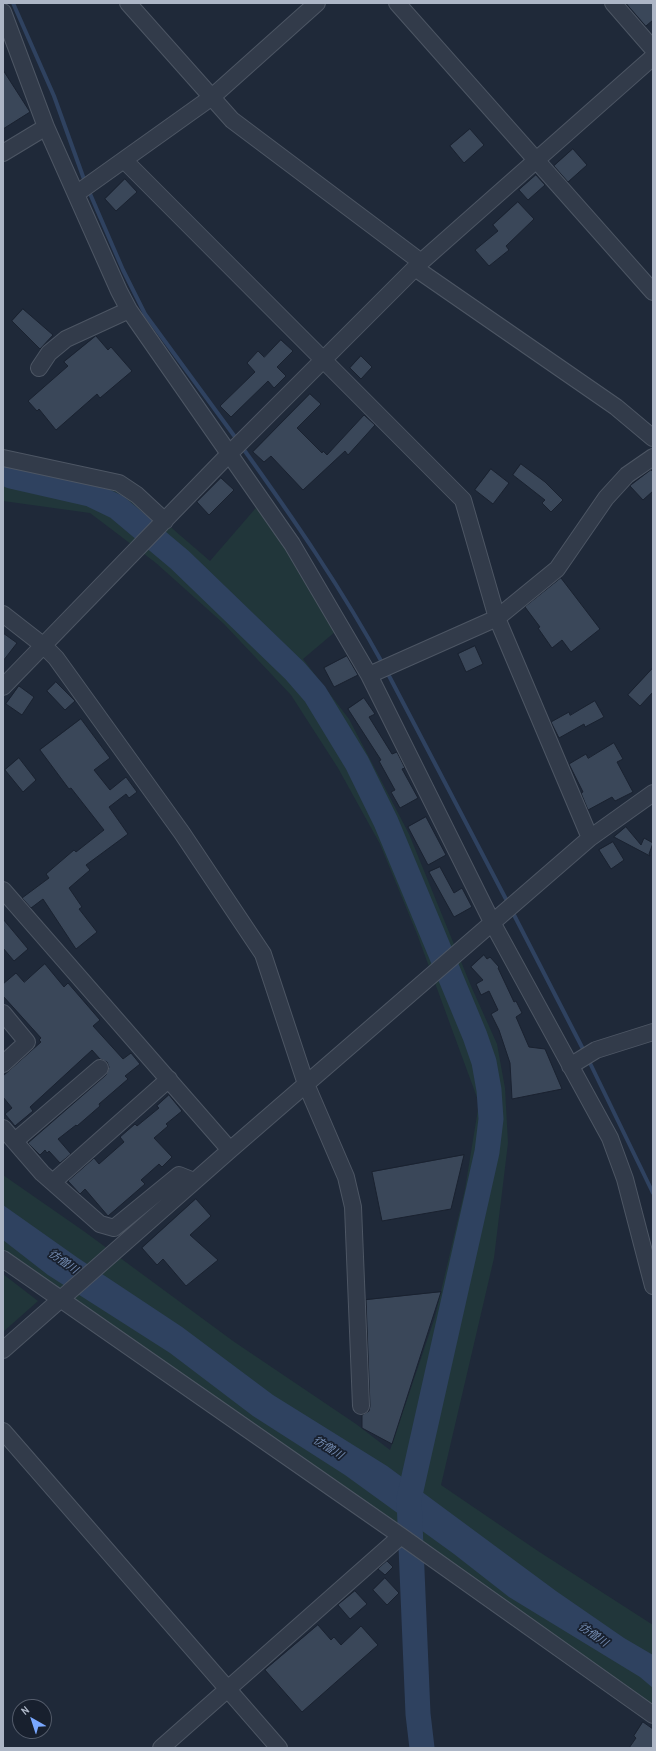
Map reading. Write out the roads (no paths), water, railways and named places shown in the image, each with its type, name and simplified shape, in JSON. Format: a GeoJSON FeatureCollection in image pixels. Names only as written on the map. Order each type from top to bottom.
{"type":"FeatureCollection","features":[{"type":"Feature","properties":{"kind":"street"},"geometry":{"type":"LineString","coordinates":[[128,3],[232,120],[418,265],[651,433]]}},
{"type":"Feature","properties":{"kind":"street"},"geometry":{"type":"LineString","coordinates":[[76,194],[212,97],[317,3]]}},
{"type":"Feature","properties":{"kind":"street"},"geometry":{"type":"LineString","coordinates":[[397,3],[653,292]]}},
{"type":"Feature","properties":{"kind":"street"},"geometry":{"type":"LineString","coordinates":[[613,3],[653,49]]}},
{"type":"Feature","properties":{"kind":"street"},"geometry":{"type":"LineString","coordinates":[[3,12],[46,127],[119,292],[129,310],[292,544],[369,674],[493,924],[610,1138],[627,1186],[653,1286]]}},
{"type":"Feature","properties":{"kind":"street"},"geometry":{"type":"LineString","coordinates":[[3,687],[230,453],[323,362],[418,265],[653,57]]}},
{"type":"Feature","properties":{"kind":"street"},"geometry":{"type":"LineString","coordinates":[[3,153],[46,127]]}},
{"type":"Feature","properties":{"kind":"street"},"geometry":{"type":"LineString","coordinates":[[124,160],[323,362],[463,500],[497,618],[590,838]]}},
{"type":"Feature","properties":{"kind":"street"},"geometry":{"type":"LineString","coordinates":[[39,368],[49,353],[66,339],[129,310]]}},
{"type":"Feature","properties":{"kind":"street"},"geometry":{"type":"LineString","coordinates":[[369,674],[497,618],[557,569],[606,498],[627,474],[653,457]]}},
{"type":"Feature","properties":{"kind":"street"},"geometry":{"type":"LineString","coordinates":[[3,458],[119,483],[137,495],[165,521]]}},
{"type":"Feature","properties":{"kind":"street"},"geometry":{"type":"LineString","coordinates":[[3,614],[44,646],[60,664],[182,833],[263,954],[306,1084],[346,1177],[353,1207],[360,1406]]}},
{"type":"Feature","properties":{"kind":"street"},"geometry":{"type":"LineString","coordinates":[[3,1350],[194,1181],[493,924],[590,838],[653,793]]}},
{"type":"Feature","properties":{"kind":"street"},"geometry":{"type":"LineString","coordinates":[[3,890],[230,1150]]}},
{"type":"Feature","properties":{"kind":"street"},"geometry":{"type":"LineString","coordinates":[[3,1013],[27,1042],[3,1064]]}},
{"type":"Feature","properties":{"kind":"street"},"geometry":{"type":"LineString","coordinates":[[570,1066],[596,1050],[653,1032]]}},
{"type":"Feature","properties":{"kind":"street"},"geometry":{"type":"LineString","coordinates":[[15,1141],[100,1068]]}},
{"type":"Feature","properties":{"kind":"street"},"geometry":{"type":"LineString","coordinates":[[52,1182],[168,1079]]}},
{"type":"Feature","properties":{"kind":"street"},"geometry":{"type":"LineString","coordinates":[[3,1128],[42,1173],[100,1224],[114,1228],[179,1175],[194,1181]]}},
{"type":"Feature","properties":{"kind":"street"},"geometry":{"type":"LineString","coordinates":[[3,1259],[64,1297],[653,1715]]}},
{"type":"Feature","properties":{"kind":"street"},"geometry":{"type":"LineString","coordinates":[[3,1431],[279,1748]]}},
{"type":"Feature","properties":{"kind":"street"},"geometry":{"type":"LineString","coordinates":[[161,1748],[401,1536]]}},
{"type":"Feature","properties":{"kind":"water","name":"彷僧川"},"geometry":{"type":"Polygon","coordinates":[[[3,1205],[78,1258],[182,1327],[273,1395],[387,1466],[556,1591],[624,1638],[653,1655],[653,1688],[640,1677],[509,1597],[454,1554],[345,1475],[253,1416],[170,1353],[48,1275],[3,1240],[3,1205]]]}},
{"type":"Feature","properties":{"kind":"waterway"},"geometry":{"type":"LineString","coordinates":[[13,3],[54,96],[85,182]]}},
{"type":"Feature","properties":{"kind":"waterway"},"geometry":{"type":"LineString","coordinates":[[88,189],[123,270],[145,314],[238,441]]}},
{"type":"Feature","properties":{"kind":"waterway"},"geometry":{"type":"LineString","coordinates":[[242,447],[316,554],[351,609],[384,666]]}},
{"type":"Feature","properties":{"kind":"waterway"},"geometry":{"type":"LineString","coordinates":[[3,472],[11,476],[90,494],[117,507],[180,560],[295,671],[315,694],[357,763],[386,822],[475,1036],[484,1062],[489,1090],[491,1119],[487,1152],[409,1499],[418,1714],[422,1748]]}},
{"type":"Feature","properties":{"kind":"waterway"},"geometry":{"type":"LineString","coordinates":[[387,672],[508,903]]}},
{"type":"Feature","properties":{"kind":"waterway"},"geometry":{"type":"LineString","coordinates":[[512,911],[585,1053]]}},
{"type":"Feature","properties":{"kind":"waterway"},"geometry":{"type":"LineString","coordinates":[[588,1059],[653,1193]]}}]}
